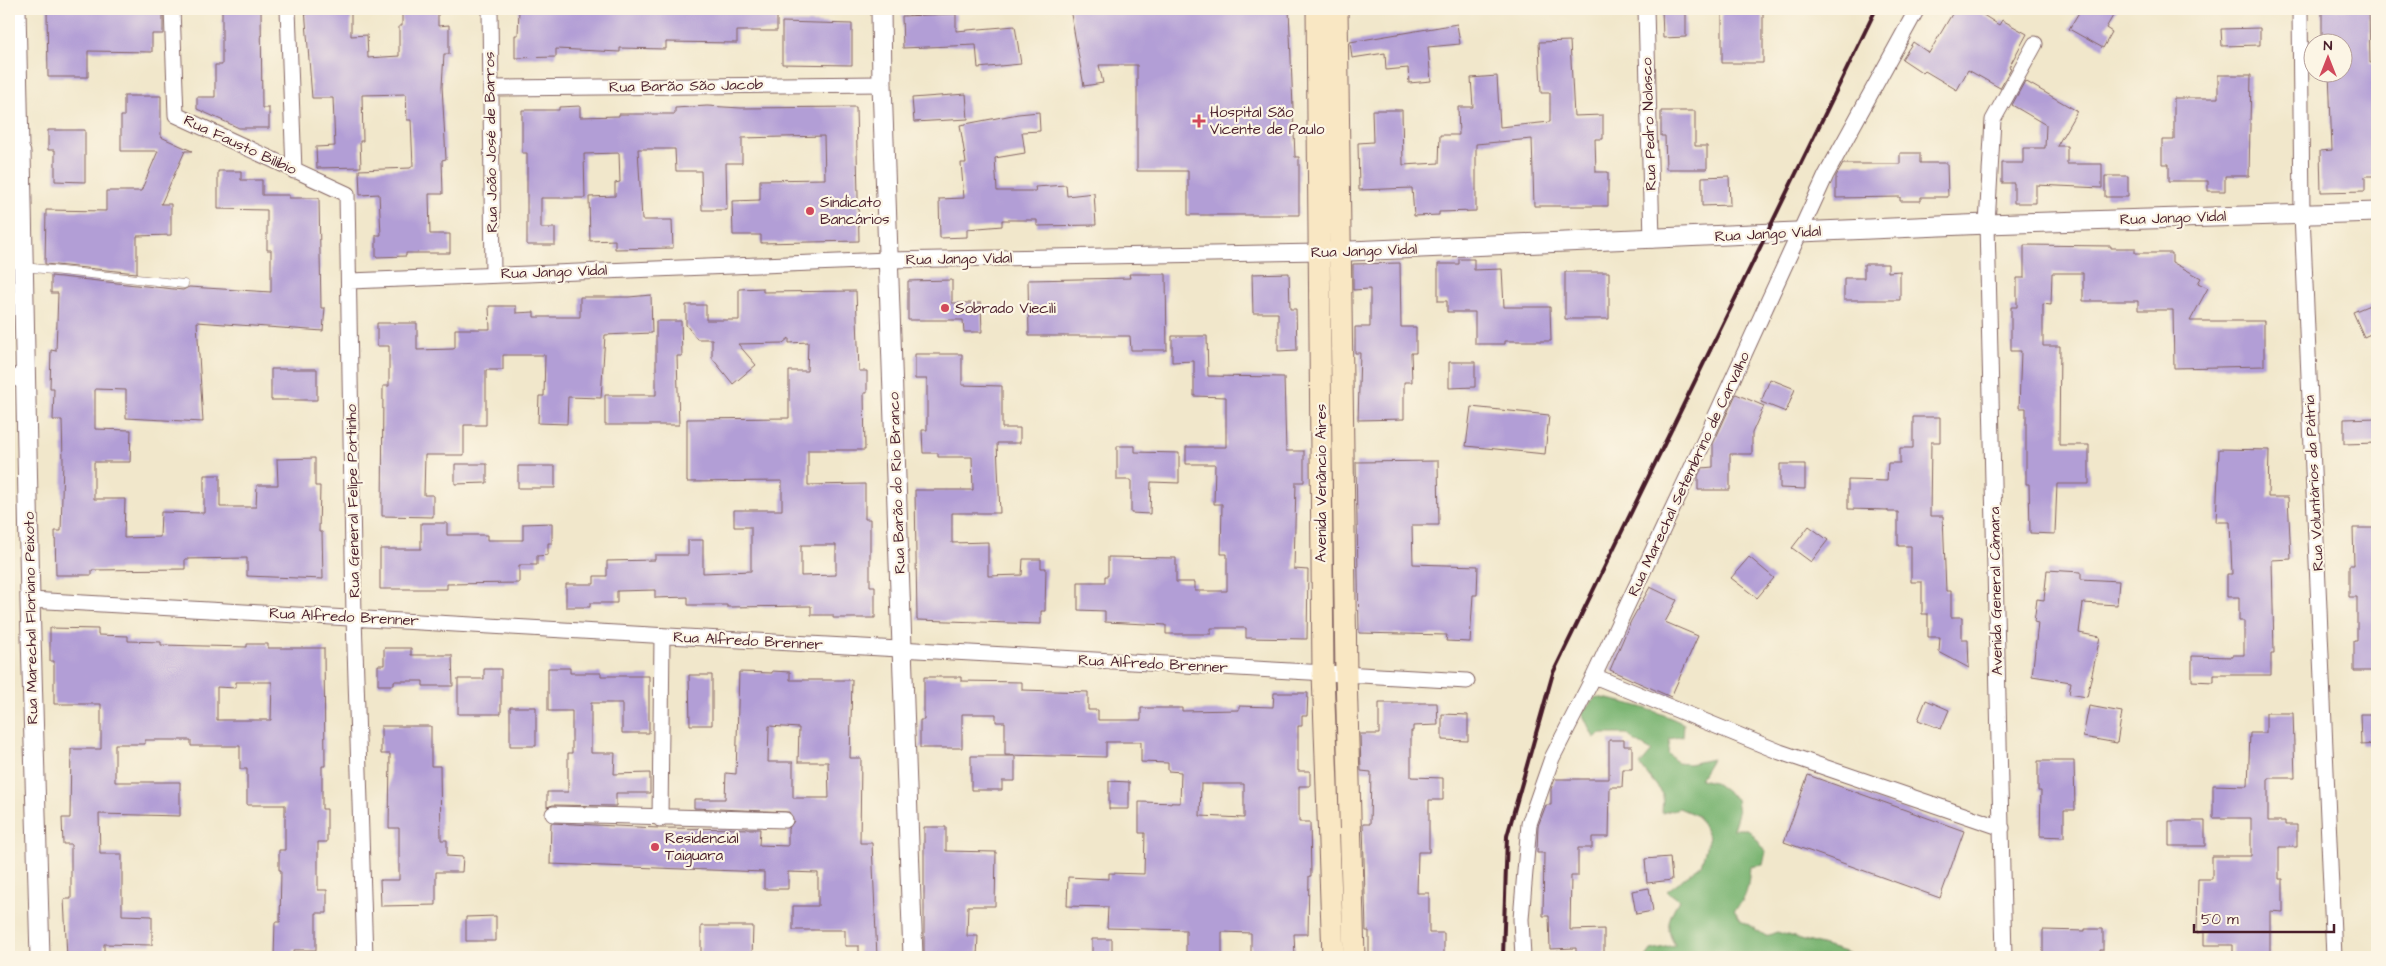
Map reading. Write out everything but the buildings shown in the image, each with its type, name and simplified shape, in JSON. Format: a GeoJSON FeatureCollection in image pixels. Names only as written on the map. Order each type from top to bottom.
{"type":"FeatureCollection","features":[{"type":"Feature","properties":{"kind":"main road","name":"Avenida Venâncio Aires"},"geometry":{"type":"LineString","coordinates":[[1318,9],[1331,252],[1344,440],[1346,674],[1354,957]]}},
{"type":"Feature","properties":{"kind":"main road","name":"Avenida Venâncio Aires"},"geometry":{"type":"LineString","coordinates":[[1332,957],[1323,673],[1320,440],[1331,252],[1337,9]]}},
{"type":"Feature","properties":{"kind":"main road"},"geometry":{"type":"LineString","coordinates":[[1320,440],[1344,440]]}},
{"type":"Feature","properties":{"kind":"main road"},"geometry":{"type":"LineString","coordinates":[[1332,927],[1353,927]]}},
{"type":"Feature","properties":{"kind":"street","name":"Rua Marechal Floriano Peixoto"},"geometry":{"type":"LineString","coordinates":[[18,9],[30,600],[40,957]]}},
{"type":"Feature","properties":{"kind":"street","name":"Rua Fausto Bilibio"},"geometry":{"type":"LineString","coordinates":[[172,9],[176,115],[347,194]]}},
{"type":"Feature","properties":{"kind":"street"},"geometry":{"type":"LineString","coordinates":[[288,9],[294,171]]}},
{"type":"Feature","properties":{"kind":"street","name":"Rua João José de Barros"},"geometry":{"type":"LineString","coordinates":[[490,9],[493,275]]}},
{"type":"Feature","properties":{"kind":"street","name":"Rua Barão do Rio Branco"},"geometry":{"type":"LineString","coordinates":[[881,9],[882,84],[913,957]]}},
{"type":"Feature","properties":{"kind":"street","name":"Rua Pedro Nolasco"},"geometry":{"type":"LineString","coordinates":[[1646,9],[1652,240]]}},
{"type":"Feature","properties":{"kind":"street","name":"Rua Marechal Setembrino de Carvalho"},"geometry":{"type":"LineString","coordinates":[[1523,957],[1521,919],[1529,824],[1552,758],[1594,676],[1802,232],[1826,175],[1917,9]]}},
{"type":"Feature","properties":{"kind":"street","name":"Rua Voluntários da Pátria"},"geometry":{"type":"LineString","coordinates":[[2300,9],[2302,214],[2334,957]]}},
{"type":"Feature","properties":{"kind":"street","name":"Avenida General Câmara"},"geometry":{"type":"LineString","coordinates":[[2004,957],[1987,224],[1994,120],[2035,44]]}},
{"type":"Feature","properties":{"kind":"street","name":"Rua Barão São Jacob"},"geometry":{"type":"LineString","coordinates":[[491,88],[882,84]]}},
{"type":"Feature","properties":{"kind":"street"},"geometry":{"type":"LineString","coordinates":[[9,127],[21,153]]}},
{"type":"Feature","properties":{"kind":"street","name":"Rua General Felipe Portinho"},"geometry":{"type":"LineString","coordinates":[[347,194],[350,281],[354,618],[365,957]]}},
{"type":"Feature","properties":{"kind":"street","name":"Rua Jango Vidal"},"geometry":{"type":"LineString","coordinates":[[350,281],[888,260],[1331,252],[1652,240],[1987,224],[2377,212]]}},
{"type":"Feature","properties":{"kind":"street"},"geometry":{"type":"LineString","coordinates":[[9,375],[26,383]]}},
{"type":"Feature","properties":{"kind":"street","name":"Rua Alfredo Brenner"},"geometry":{"type":"LineString","coordinates":[[30,600],[1467,681]]}},
{"type":"Feature","properties":{"kind":"street"},"geometry":{"type":"LineString","coordinates":[[660,819],[662,636]]}},
{"type":"Feature","properties":{"kind":"street"},"geometry":{"type":"LineString","coordinates":[[1594,676],[1780,752],[2002,828]]}},
{"type":"Feature","properties":{"kind":"street"},"geometry":{"type":"LineString","coordinates":[[553,814],[660,819],[785,820]]}},
{"type":"Feature","properties":{"kind":"lane"},"geometry":{"type":"LineString","coordinates":[[24,267],[184,284]]}},
{"type":"Feature","properties":{"kind":"green space"},"geometry":{"type":"Polygon","coordinates":[[[1596,697],[1641,707],[1684,724],[1683,736],[1670,739],[1668,753],[1677,763],[1689,764],[1712,759],[1700,779],[1714,782],[1736,799],[1738,813],[1733,829],[1748,829],[1766,851],[1763,865],[1750,867],[1745,896],[1734,910],[1741,920],[1766,936],[1777,932],[1862,957],[1646,957],[1651,950],[1675,945],[1670,933],[1669,922],[1679,900],[1667,891],[1701,865],[1709,837],[1698,816],[1679,808],[1662,813],[1663,794],[1640,765],[1652,751],[1634,741],[1627,734],[1600,734],[1594,738],[1582,713],[1596,697]]]}},
{"type":"Feature","properties":{"kind":"railway"},"geometry":{"type":"LineString","coordinates":[[1503,957],[1507,836],[1553,673],[1876,9]]}},
{"type":"Feature","properties":{"kind":"place","name":"Hospital São Vicente de Paulo"},"geometry":{"type":"Point","coordinates":[1199,121]}},
{"type":"Feature","properties":{"kind":"place","name":"Sindicato Bancários"},"geometry":{"type":"Point","coordinates":[810,211]}},
{"type":"Feature","properties":{"kind":"place","name":"Sobrado Viecili"},"geometry":{"type":"Point","coordinates":[945,308]}},
{"type":"Feature","properties":{"kind":"place","name":"Residencial Taiguara"},"geometry":{"type":"Point","coordinates":[655,847]}}]}
